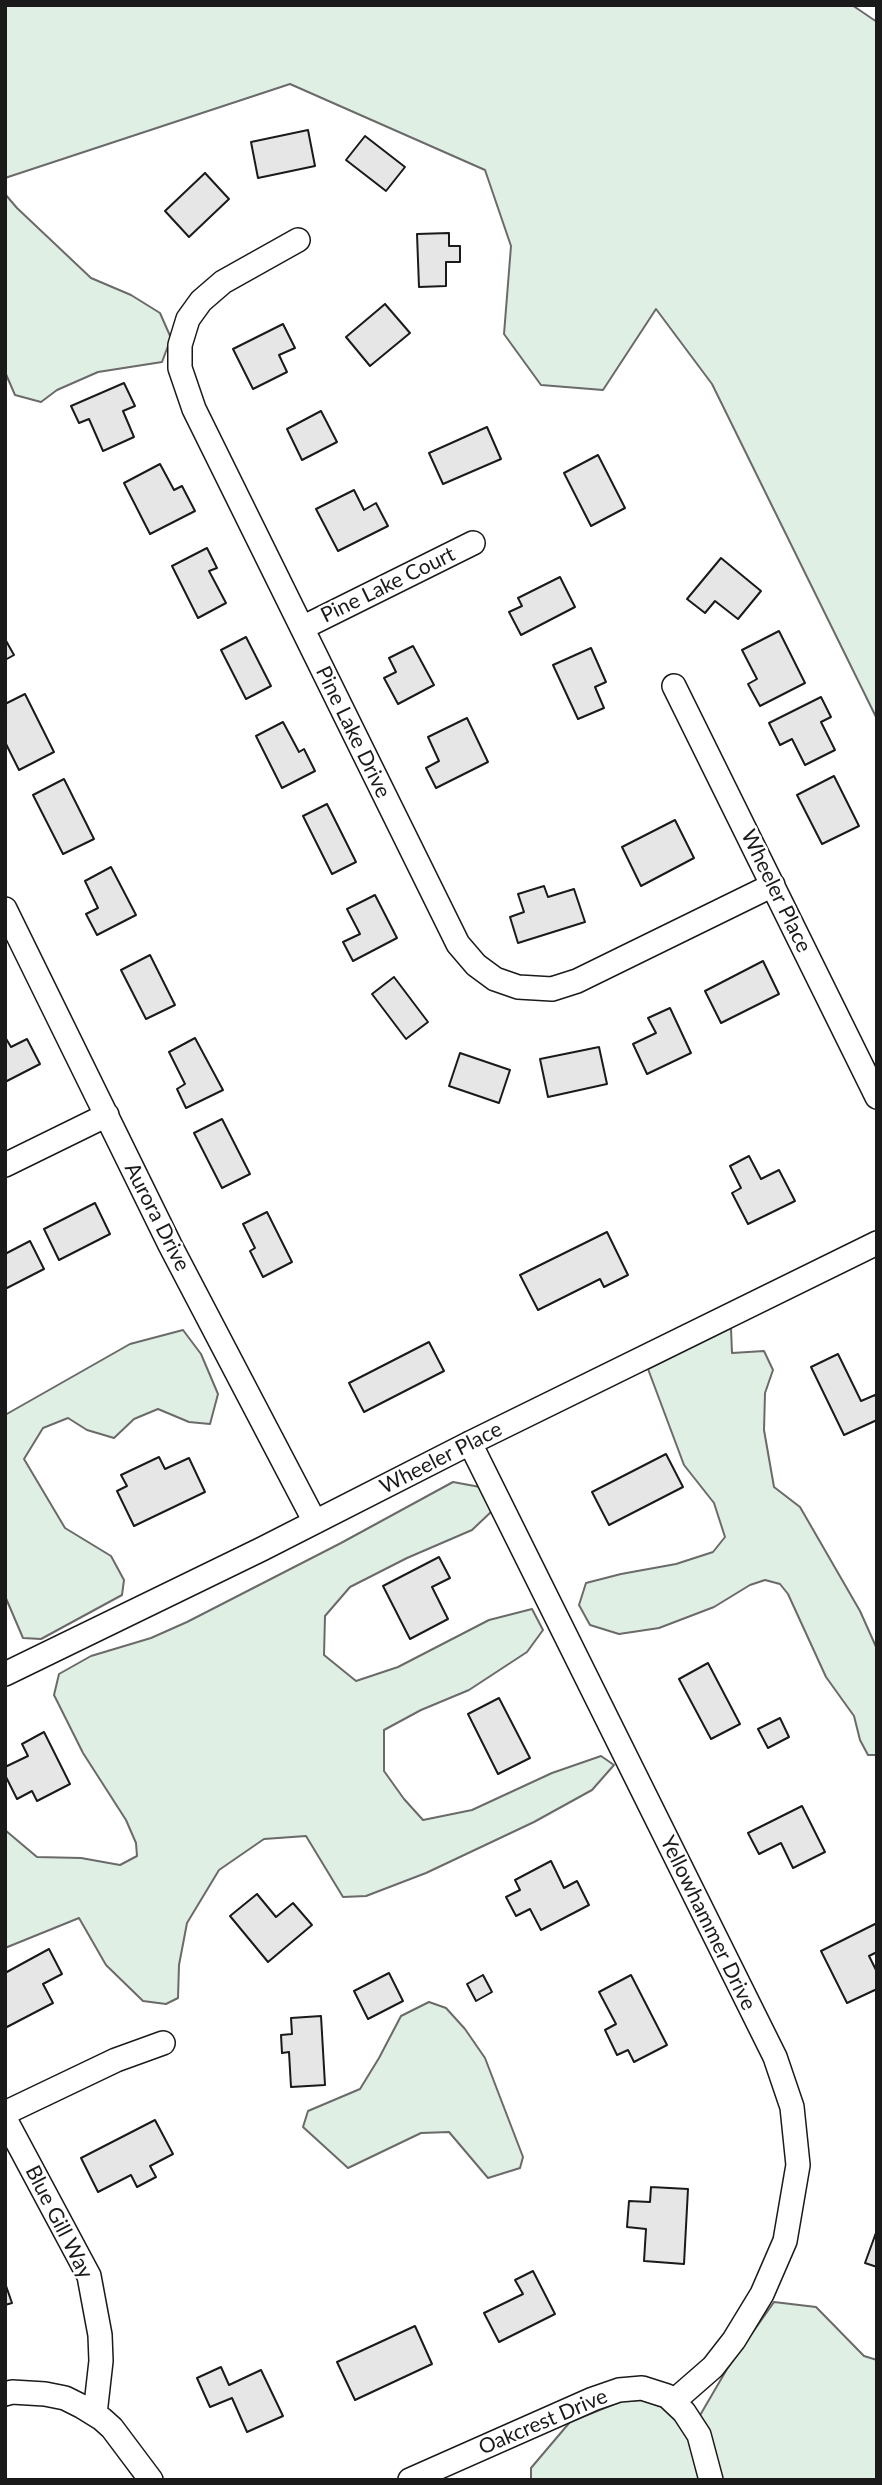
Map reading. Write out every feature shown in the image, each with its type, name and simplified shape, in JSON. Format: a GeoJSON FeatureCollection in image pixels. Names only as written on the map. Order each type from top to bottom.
{"type":"FeatureCollection","features":[{"type":"Feature","properties":{"kind":"street","name":"Pine Lake Drive"},"geometry":{"type":"LineString","coordinates":[[298,240],[223,282],[201,301],[188,319],[180,345],[180,368],[194,410],[458,944],[476,965],[495,979],[518,987],[552,989],[577,981],[773,885]]}},
{"type":"Feature","properties":{"kind":"street","name":"Pine Lake Court"},"geometry":{"type":"LineString","coordinates":[[302,628],[474,543]]}},
{"type":"Feature","properties":{"kind":"street","name":"Wheeler Place"},"geometry":{"type":"LineString","coordinates":[[674,686],[877,1097]]}},
{"type":"Feature","properties":{"kind":"street","name":"Aurora Drive"},"geometry":{"type":"LineString","coordinates":[[5,909],[170,1245],[314,1522]]}},
{"type":"Feature","properties":{"kind":"street"},"geometry":{"type":"LineString","coordinates":[[5,1164],[107,1115]]}},
{"type":"Feature","properties":{"kind":"street","name":"Wheeler Place"},"geometry":{"type":"LineString","coordinates":[[5,1674],[877,1243]]}},
{"type":"Feature","properties":{"kind":"street","name":"Yellowhammer Drive"},"geometry":{"type":"LineString","coordinates":[[470,1443],[775,2057],[792,2107],[798,2165],[781,2252],[762,2294],[734,2340],[713,2367],[674,2401]]}},
{"type":"Feature","properties":{"kind":"street"},"geometry":{"type":"LineString","coordinates":[[5,2113],[116,2060],[163,2043]]}},
{"type":"Feature","properties":{"kind":"street","name":"Blue Gill Way"},"geometry":{"type":"LineString","coordinates":[[5,2119],[89,2276],[100,2335],[101,2361],[95,2414]]}},
{"type":"Feature","properties":{"kind":"street","name":"Oakcrest Drive"},"geometry":{"type":"LineString","coordinates":[[410,2480],[619,2390],[642,2388],[674,2401]]}},
{"type":"Feature","properties":{"kind":"street"},"geometry":{"type":"LineString","coordinates":[[5,2394],[46,2394],[65,2398],[95,2414],[112,2428],[151,2480]]}},
{"type":"Feature","properties":{"kind":"street"},"geometry":{"type":"LineString","coordinates":[[674,2401],[699,2435],[711,2480]]}},
{"type":"Feature","properties":{"kind":"green space"},"geometry":{"type":"Polygon","coordinates":[[[5,5],[852,5],[877,22],[877,719],[712,384],[656,309],[603,390],[541,385],[504,334],[511,246],[485,170],[290,84],[5,178],[5,5]]]}},
{"type":"Feature","properties":{"kind":"green space"},"geometry":{"type":"Polygon","coordinates":[[[5,194],[91,278],[131,295],[160,313],[171,338],[162,362],[98,372],[57,390],[41,402],[15,395],[5,372],[5,194]]]}},
{"type":"Feature","properties":{"kind":"green space"},"geometry":{"type":"Polygon","coordinates":[[[731,1328],[732,1353],[764,1351],[773,1370],[765,1393],[764,1430],[774,1487],[800,1507],[860,1611],[877,1649],[877,1755],[868,1755],[860,1740],[854,1716],[826,1677],[788,1594],[780,1584],[765,1580],[750,1585],[714,1607],[659,1628],[619,1634],[590,1625],[579,1605],[586,1583],[676,1564],[713,1552],[725,1537],[714,1503],[684,1465],[648,1369],[731,1328]]]}},
{"type":"Feature","properties":{"kind":"green space"},"geometry":{"type":"Polygon","coordinates":[[[183,1330],[201,1354],[218,1394],[210,1424],[189,1422],[158,1409],[134,1419],[114,1438],[87,1430],[68,1418],[43,1428],[24,1459],[65,1528],[111,1556],[124,1580],[122,1595],[41,1639],[23,1638],[5,1596],[5,1415],[130,1344],[183,1330]]]}},
{"type":"Feature","properties":{"kind":"green space"},"geometry":{"type":"Polygon","coordinates":[[[453,1482],[480,1487],[492,1511],[472,1530],[407,1558],[350,1587],[325,1616],[324,1655],[356,1681],[398,1667],[489,1620],[532,1609],[543,1630],[527,1652],[469,1690],[421,1710],[384,1730],[384,1771],[423,1820],[472,1810],[552,1773],[601,1756],[614,1765],[592,1790],[534,1822],[426,1873],[366,1896],[343,1897],[306,1836],[264,1839],[219,1870],[187,1923],[179,1965],[178,1998],[166,2004],[143,2001],[106,1965],[79,1918],[5,1948],[5,1830],[37,1857],[81,1858],[120,1865],[137,1856],[136,1843],[126,1820],[83,1753],[54,1695],[59,1674],[91,1656],[151,1638],[187,1622],[453,1482]]]}},
{"type":"Feature","properties":{"kind":"green space"},"geometry":{"type":"Polygon","coordinates":[[[429,2002],[446,2008],[485,2058],[523,2157],[520,2168],[488,2178],[449,2132],[421,2133],[348,2168],[303,2127],[308,2111],[360,2089],[401,2016],[429,2002]]]}},
{"type":"Feature","properties":{"kind":"green space"},"geometry":{"type":"Polygon","coordinates":[[[774,2302],[816,2307],[864,2356],[877,2360],[877,2480],[722,2480],[709,2432],[699,2417],[727,2369],[774,2302]]]}},
{"type":"Feature","properties":{"kind":"green space"},"geometry":{"type":"Polygon","coordinates":[[[642,2400],[663,2407],[676,2419],[690,2439],[700,2480],[531,2480],[531,2468],[570,2422],[622,2401],[642,2400]]]}},
{"type":"Feature","properties":{"kind":"building"},"geometry":{"type":"Polygon","coordinates":[[[308,130],[315,166],[258,178],[251,142],[308,130]]]}},
{"type":"Feature","properties":{"kind":"building"},"geometry":{"type":"Polygon","coordinates":[[[365,136],[405,167],[386,191],[346,160],[365,136]]]}},
{"type":"Feature","properties":{"kind":"building"},"geometry":{"type":"Polygon","coordinates":[[[205,173],[229,199],[189,237],[165,211],[205,173]]]}},
{"type":"Feature","properties":{"kind":"building"},"geometry":{"type":"Polygon","coordinates":[[[449,233],[449,246],[460,246],[460,262],[446,262],[446,286],[419,287],[417,234],[449,233]]]}},
{"type":"Feature","properties":{"kind":"building"},"geometry":{"type":"Polygon","coordinates":[[[385,304],[410,333],[370,366],[346,337],[385,304]]]}},
{"type":"Feature","properties":{"kind":"building"},"geometry":{"type":"Polygon","coordinates":[[[283,324],[295,348],[279,355],[287,372],[253,389],[233,349],[283,324]]]}},
{"type":"Feature","properties":{"kind":"building"},"geometry":{"type":"Polygon","coordinates":[[[124,383],[135,406],[123,411],[134,437],[103,451],[89,419],[79,423],[71,406],[124,383]]]}},
{"type":"Feature","properties":{"kind":"building"},"geometry":{"type":"Polygon","coordinates":[[[321,411],[337,442],[302,460],[287,429],[321,411]]]}},
{"type":"Feature","properties":{"kind":"building"},"geometry":{"type":"Polygon","coordinates":[[[487,427],[501,459],[443,484],[429,453],[487,427]]]}},
{"type":"Feature","properties":{"kind":"building"},"geometry":{"type":"Polygon","coordinates":[[[598,455],[625,508],[591,526],[564,473],[598,455]]]}},
{"type":"Feature","properties":{"kind":"building"},"geometry":{"type":"Polygon","coordinates":[[[160,464],[174,490],[182,486],[195,511],[150,534],[124,483],[160,464]]]}},
{"type":"Feature","properties":{"kind":"building"},"geometry":{"type":"Polygon","coordinates":[[[354,490],[364,510],[376,503],[388,526],[338,551],[316,509],[354,490]]]}},
{"type":"Feature","properties":{"kind":"building"},"geometry":{"type":"Polygon","coordinates":[[[207,548],[217,568],[209,571],[226,603],[198,618],[172,566],[207,548]]]}},
{"type":"Feature","properties":{"kind":"building"},"geometry":{"type":"Polygon","coordinates":[[[721,558],[761,591],[738,619],[715,601],[705,613],[687,599],[721,558]]]}},
{"type":"Feature","properties":{"kind":"building"},"geometry":{"type":"Polygon","coordinates":[[[560,577],[575,607],[521,635],[509,612],[522,606],[518,598],[560,577]]]}},
{"type":"Feature","properties":{"kind":"building"},"geometry":{"type":"Polygon","coordinates":[[[779,631],[805,683],[760,706],[748,684],[757,679],[742,650],[779,631]]]}},
{"type":"Feature","properties":{"kind":"building"},"geometry":{"type":"Polygon","coordinates":[[[246,637],[271,686],[246,699],[221,650],[246,637]]]}},
{"type":"Feature","properties":{"kind":"building"},"geometry":{"type":"Polygon","coordinates":[[[5,639],[14,655],[5,660],[5,639]]]}},
{"type":"Feature","properties":{"kind":"building"},"geometry":{"type":"Polygon","coordinates":[[[413,646],[434,685],[398,704],[384,678],[396,672],[389,658],[413,646]]]}},
{"type":"Feature","properties":{"kind":"building"},"geometry":{"type":"Polygon","coordinates":[[[591,648],[606,682],[595,687],[604,708],[578,719],[553,665],[591,648]]]}},
{"type":"Feature","properties":{"kind":"building"},"geometry":{"type":"Polygon","coordinates":[[[25,694],[54,752],[19,770],[5,742],[5,704],[25,694]]]}},
{"type":"Feature","properties":{"kind":"building"},"geometry":{"type":"Polygon","coordinates":[[[821,697],[831,717],[821,722],[835,750],[805,765],[792,739],[780,745],[769,723],[821,697]]]}},
{"type":"Feature","properties":{"kind":"building"},"geometry":{"type":"Polygon","coordinates":[[[467,718],[488,762],[436,788],[426,768],[439,761],[428,737],[467,718]]]}},
{"type":"Feature","properties":{"kind":"building"},"geometry":{"type":"Polygon","coordinates":[[[283,722],[299,752],[304,749],[315,771],[282,788],[256,736],[283,722]]]}},
{"type":"Feature","properties":{"kind":"building"},"geometry":{"type":"Polygon","coordinates":[[[834,776],[859,826],[822,844],[797,795],[834,776]]]}},
{"type":"Feature","properties":{"kind":"building"},"geometry":{"type":"Polygon","coordinates":[[[64,779],[94,839],[63,854],[33,795],[64,779]]]}},
{"type":"Feature","properties":{"kind":"building"},"geometry":{"type":"Polygon","coordinates":[[[327,804],[356,862],[332,874],[303,816],[327,804]]]}},
{"type":"Feature","properties":{"kind":"building"},"geometry":{"type":"Polygon","coordinates":[[[675,820],[694,858],[641,886],[622,847],[675,820]]]}},
{"type":"Feature","properties":{"kind":"building"},"geometry":{"type":"Polygon","coordinates":[[[111,867],[136,915],[97,935],[86,914],[98,908],[85,881],[111,867]]]}},
{"type":"Feature","properties":{"kind":"building"},"geometry":{"type":"Polygon","coordinates":[[[544,886],[548,897],[574,889],[585,922],[518,943],[510,917],[524,912],[518,894],[544,886]]]}},
{"type":"Feature","properties":{"kind":"building"},"geometry":{"type":"Polygon","coordinates":[[[375,895],[397,938],[353,961],[343,942],[360,934],[347,909],[375,895]]]}},
{"type":"Feature","properties":{"kind":"building"},"geometry":{"type":"Polygon","coordinates":[[[150,955],[175,1005],[146,1019],[121,970],[150,955]]]}},
{"type":"Feature","properties":{"kind":"building"},"geometry":{"type":"Polygon","coordinates":[[[763,961],[779,994],[721,1023],[705,991],[763,961]]]}},
{"type":"Feature","properties":{"kind":"building"},"geometry":{"type":"Polygon","coordinates":[[[394,977],[428,1022],[406,1039],[372,994],[394,977]]]}},
{"type":"Feature","properties":{"kind":"building"},"geometry":{"type":"Polygon","coordinates":[[[670,1008],[691,1053],[647,1074],[633,1044],[656,1033],[648,1018],[670,1008]]]}},
{"type":"Feature","properties":{"kind":"building"},"geometry":{"type":"Polygon","coordinates":[[[5,1037],[11,1047],[27,1039],[40,1064],[5,1082],[5,1037]]]}},
{"type":"Feature","properties":{"kind":"building"},"geometry":{"type":"Polygon","coordinates":[[[195,1038],[223,1090],[186,1108],[177,1089],[185,1084],[169,1052],[195,1038]]]}},
{"type":"Feature","properties":{"kind":"building"},"geometry":{"type":"Polygon","coordinates":[[[599,1047],[607,1084],[548,1097],[540,1059],[599,1047]]]}},
{"type":"Feature","properties":{"kind":"building"},"geometry":{"type":"Polygon","coordinates":[[[460,1053],[510,1070],[499,1103],[449,1086],[460,1053]]]}},
{"type":"Feature","properties":{"kind":"building"},"geometry":{"type":"Polygon","coordinates":[[[222,1119],[250,1174],[222,1188],[194,1133],[222,1119]]]}},
{"type":"Feature","properties":{"kind":"building"},"geometry":{"type":"Polygon","coordinates":[[[749,1156],[761,1179],[779,1170],[795,1201],[748,1224],[732,1193],[741,1188],[730,1166],[749,1156]]]}},
{"type":"Feature","properties":{"kind":"building"},"geometry":{"type":"Polygon","coordinates":[[[95,1203],[110,1234],[59,1260],[44,1229],[95,1203]]]}},
{"type":"Feature","properties":{"kind":"building"},"geometry":{"type":"Polygon","coordinates":[[[267,1212],[292,1262],[263,1277],[250,1251],[255,1248],[243,1224],[267,1212]]]}},
{"type":"Feature","properties":{"kind":"building"},"geometry":{"type":"Polygon","coordinates":[[[607,1232],[628,1275],[604,1287],[600,1279],[538,1310],[520,1275],[607,1232]]]}},
{"type":"Feature","properties":{"kind":"building"},"geometry":{"type":"Polygon","coordinates":[[[30,1241],[44,1269],[5,1289],[5,1254],[30,1241]]]}},
{"type":"Feature","properties":{"kind":"building"},"geometry":{"type":"Polygon","coordinates":[[[429,1342],[444,1371],[364,1412],[349,1383],[429,1342]]]}},
{"type":"Feature","properties":{"kind":"building"},"geometry":{"type":"Polygon","coordinates":[[[838,1354],[861,1401],[875,1395],[877,1399],[877,1420],[844,1435],[811,1367],[838,1354]]]}},
{"type":"Feature","properties":{"kind":"building"},"geometry":{"type":"Polygon","coordinates":[[[666,1454],[683,1487],[609,1525],[592,1492],[666,1454]]]}},
{"type":"Feature","properties":{"kind":"building"},"geometry":{"type":"Polygon","coordinates":[[[159,1457],[165,1469],[189,1458],[205,1492],[134,1526],[117,1491],[127,1486],[121,1475],[159,1457]]]}},
{"type":"Feature","properties":{"kind":"building"},"geometry":{"type":"Polygon","coordinates":[[[439,1557],[450,1578],[432,1587],[448,1619],[410,1639],[383,1586],[439,1557]]]}},
{"type":"Feature","properties":{"kind":"building"},"geometry":{"type":"Polygon","coordinates":[[[708,1663],[740,1724],[711,1739],[679,1679],[708,1663]]]}},
{"type":"Feature","properties":{"kind":"building"},"geometry":{"type":"Polygon","coordinates":[[[499,1698],[530,1758],[498,1774],[468,1714],[499,1698]]]}},
{"type":"Feature","properties":{"kind":"building"},"geometry":{"type":"Polygon","coordinates":[[[780,1718],[789,1737],[768,1748],[758,1729],[780,1718]]]}},
{"type":"Feature","properties":{"kind":"building"},"geometry":{"type":"Polygon","coordinates":[[[44,1732],[70,1784],[37,1801],[32,1791],[17,1799],[5,1775],[5,1767],[28,1756],[22,1744],[44,1732]]]}},
{"type":"Feature","properties":{"kind":"building"},"geometry":{"type":"Polygon","coordinates":[[[802,1806],[825,1852],[793,1868],[781,1843],[759,1854],[748,1833],[802,1806]]]}},
{"type":"Feature","properties":{"kind":"building"},"geometry":{"type":"Polygon","coordinates":[[[551,1861],[564,1888],[577,1881],[589,1905],[541,1930],[530,1909],[516,1916],[506,1897],[520,1890],[515,1880],[551,1861]]]}},
{"type":"Feature","properties":{"kind":"building"},"geometry":{"type":"Polygon","coordinates":[[[257,1894],[276,1917],[293,1903],[312,1925],[268,1962],[230,1916],[257,1894]]]}},
{"type":"Feature","properties":{"kind":"building"},"geometry":{"type":"Polygon","coordinates":[[[877,1923],[877,1952],[869,1956],[877,1972],[877,1989],[847,2003],[821,1951],[877,1923]]]}},
{"type":"Feature","properties":{"kind":"building"},"geometry":{"type":"Polygon","coordinates":[[[49,1949],[62,1974],[43,1984],[53,2003],[5,2028],[5,1973],[49,1949]]]}},
{"type":"Feature","properties":{"kind":"building"},"geometry":{"type":"Polygon","coordinates":[[[389,1973],[403,2001],[368,2019],[354,1991],[389,1973]]]}},
{"type":"Feature","properties":{"kind":"building"},"geometry":{"type":"Polygon","coordinates":[[[483,1975],[492,1992],[476,2001],[467,1984],[483,1975]]]}},
{"type":"Feature","properties":{"kind":"building"},"geometry":{"type":"Polygon","coordinates":[[[631,1975],[667,2045],[634,2062],[628,2050],[617,2055],[605,2030],[616,2024],[599,1992],[631,1975]]]}},
{"type":"Feature","properties":{"kind":"building"},"geometry":{"type":"Polygon","coordinates":[[[321,2016],[325,2085],[291,2087],[289,2052],[282,2053],[281,2035],[292,2034],[291,2018],[321,2016]]]}},
{"type":"Feature","properties":{"kind":"building"},"geometry":{"type":"Polygon","coordinates":[[[155,2120],[173,2154],[150,2166],[156,2177],[137,2187],[131,2175],[98,2192],[81,2158],[155,2120]]]}},
{"type":"Feature","properties":{"kind":"building"},"geometry":{"type":"Polygon","coordinates":[[[651,2187],[688,2189],[684,2264],[644,2261],[646,2229],[627,2227],[629,2201],[650,2202],[651,2187]]]}},
{"type":"Feature","properties":{"kind":"building"},"geometry":{"type":"Polygon","coordinates":[[[877,2230],[877,2267],[865,2263],[877,2230]]]}},
{"type":"Feature","properties":{"kind":"building"},"geometry":{"type":"Polygon","coordinates":[[[533,2271],[555,2314],[499,2342],[484,2313],[523,2294],[515,2280],[533,2271]]]}},
{"type":"Feature","properties":{"kind":"building"},"geometry":{"type":"Polygon","coordinates":[[[5,2283],[12,2303],[5,2305],[5,2283]]]}},
{"type":"Feature","properties":{"kind":"building"},"geometry":{"type":"Polygon","coordinates":[[[415,2326],[432,2364],[355,2400],[337,2362],[415,2326]]]}},
{"type":"Feature","properties":{"kind":"building"},"geometry":{"type":"Polygon","coordinates":[[[221,2367],[229,2385],[261,2370],[283,2416],[247,2432],[232,2398],[210,2407],[197,2378],[221,2367]]]}}]}
